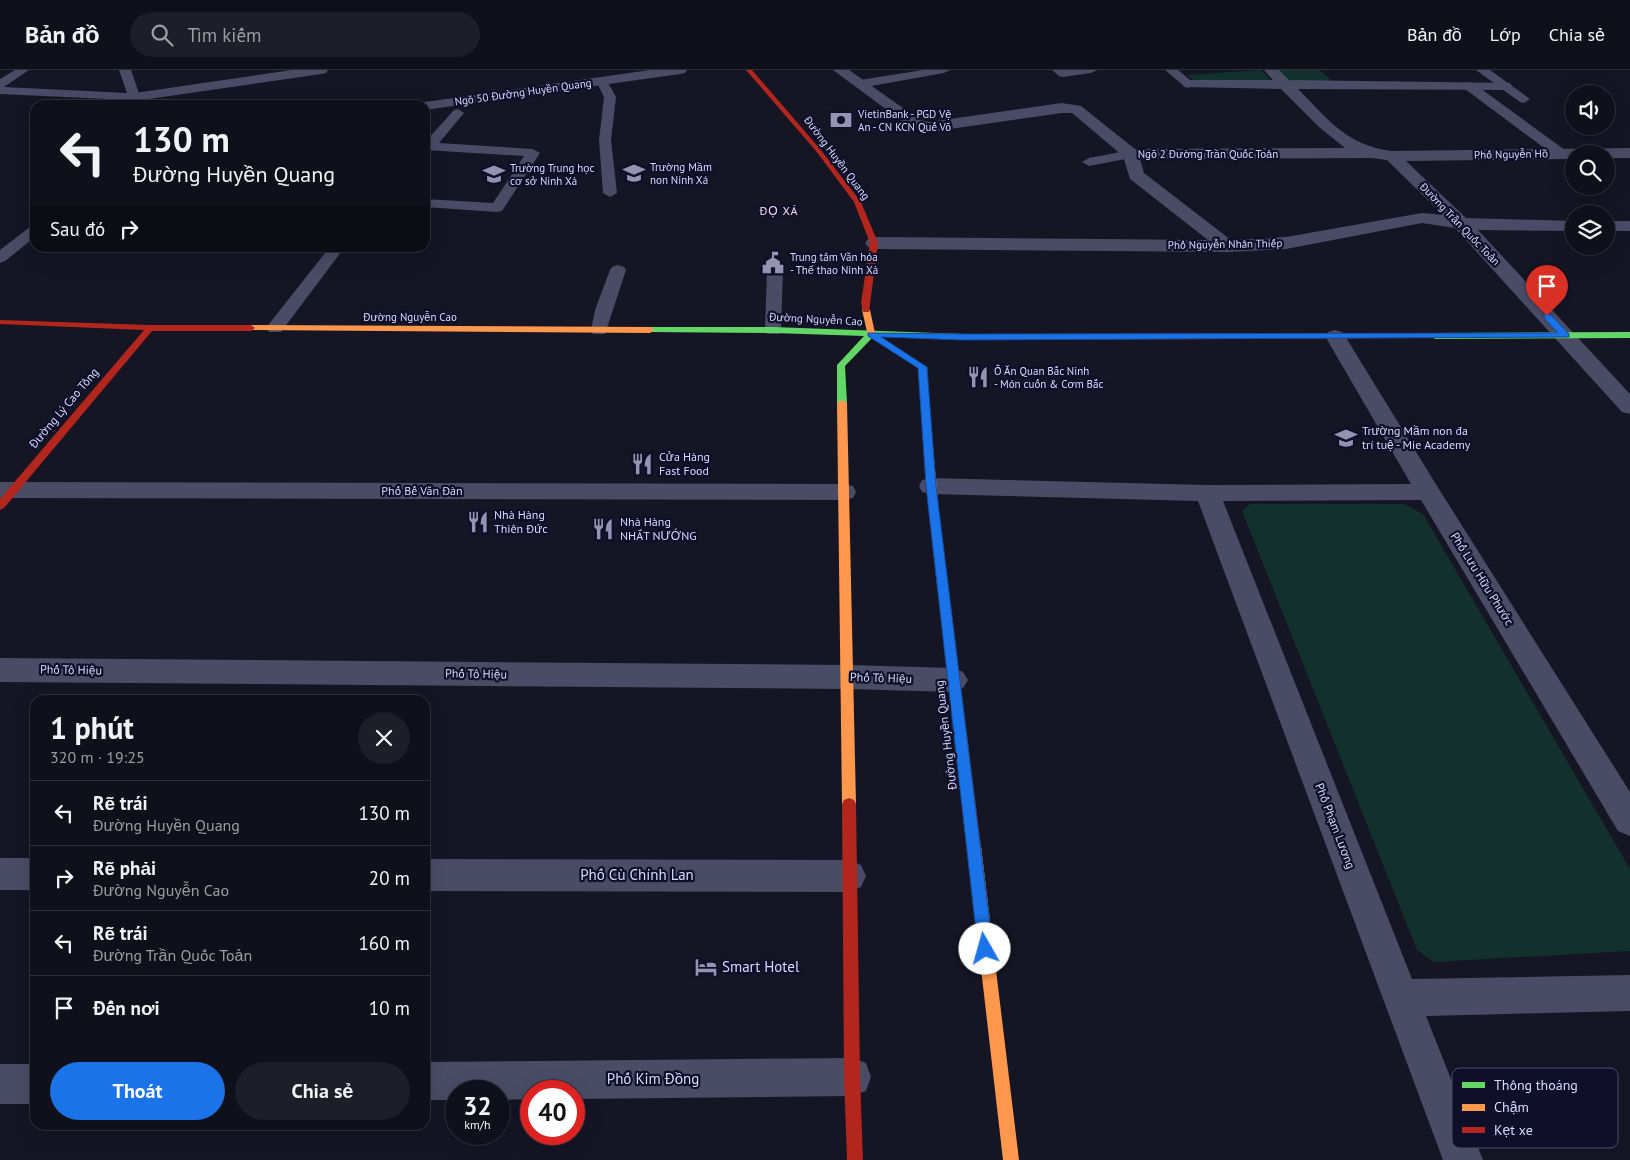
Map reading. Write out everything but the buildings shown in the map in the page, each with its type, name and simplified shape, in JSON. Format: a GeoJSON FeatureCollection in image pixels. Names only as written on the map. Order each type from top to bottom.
{"type":"FeatureCollection","features":[{"type":"Feature","properties":{"kind":"street"},"geometry":{"type":"LineString","coordinates":[[142,100],[321,70]]}},
{"type":"Feature","properties":{"kind":"street","name":"Ngõ 50 Đường Huyền Quang"},"geometry":{"type":"LineString","coordinates":[[430,105],[680,70]]}},
{"type":"Feature","properties":{"kind":"street","name":"Đường Huyền Quang"},"geometry":{"type":"LineString","coordinates":[[749,70],[818,150],[857,202],[874,243]]}},
{"type":"Feature","properties":{"kind":"street","name":"Ngõ 2 Đường Trần Quốc Toản"},"geometry":{"type":"LineString","coordinates":[[840,70],[915,124],[928,127],[1062,108],[1076,109],[1130,154],[1371,152]]}},
{"type":"Feature","properties":{"kind":"street"},"geometry":{"type":"LineString","coordinates":[[1174,72],[1234,70]]}},
{"type":"Feature","properties":{"kind":"street"},"geometry":{"type":"LineString","coordinates":[[1271,70],[1324,124],[1346,143],[1371,152],[1392,156]]}},
{"type":"Feature","properties":{"kind":"street"},"geometry":{"type":"LineString","coordinates":[[1189,84],[1505,86]]}},
{"type":"Feature","properties":{"kind":"street","name":"Phố Nguyễn Hồ"},"geometry":{"type":"LineString","coordinates":[[1392,156],[1630,153]]}},
{"type":"Feature","properties":{"kind":"street"},"geometry":{"type":"LineString","coordinates":[[1130,154],[1136,175],[1226,246]]}},
{"type":"Feature","properties":{"kind":"street","name":"Đường Trần Quốc Toản"},"geometry":{"type":"LineString","coordinates":[[1392,156],[1461,223],[1630,407]]}},
{"type":"Feature","properties":{"kind":"street","name":"Phố Nguyễn Nhân Thiếp"},"geometry":{"type":"LineString","coordinates":[[874,243],[1226,246],[1286,243],[1412,219],[1444,220],[1485,226],[1565,226]]}},
{"type":"Feature","properties":{"kind":"street"},"geometry":{"type":"LineString","coordinates":[[1615,226],[1630,226]]}},
{"type":"Feature","properties":{"kind":"street"},"geometry":{"type":"LineString","coordinates":[[855,1160],[852,1077],[848,677],[841,365],[871,334],[865,303],[874,243]]}},
{"type":"Feature","properties":{"kind":"street","name":"Đường Nguyễn Cao"},"geometry":{"type":"LineString","coordinates":[[0,322],[150,328],[773,330],[963,337],[1630,335]]}},
{"type":"Feature","properties":{"kind":"street","name":"Đường Lý Cao Tông"},"geometry":{"type":"LineString","coordinates":[[4,495],[150,328]]}},
{"type":"Feature","properties":{"kind":"street","name":"Đường Huyền Quang"},"geometry":{"type":"LineString","coordinates":[[871,334],[922,367],[931,486],[1011,1160]]}},
{"type":"Feature","properties":{"kind":"street","name":"Phố Lưu Hữu Phước"},"geometry":{"type":"LineString","coordinates":[[1335,336],[1428,492],[1630,821]]}},
{"type":"Feature","properties":{"kind":"street"},"geometry":{"type":"LineString","coordinates":[[931,486],[1207,493],[1428,492]]}},
{"type":"Feature","properties":{"kind":"street","name":"Phố Bế Văn Đàn"},"geometry":{"type":"LineString","coordinates":[[4,495],[844,492]]}},
{"type":"Feature","properties":{"kind":"street","name":"Phố Phạm Lương"},"geometry":{"type":"LineString","coordinates":[[1207,493],[1452,1132]]}},
{"type":"Feature","properties":{"kind":"street","name":"Phố Tô Hiệu"},"geometry":{"type":"LineString","coordinates":[[0,670],[848,677],[953,680]]}},
{"type":"Feature","properties":{"kind":"street"},"geometry":{"type":"LineString","coordinates":[[0,874],[30,874]]}},
{"type":"Feature","properties":{"kind":"street","name":"Phố Cù Chính Lan"},"geometry":{"type":"LineString","coordinates":[[430,875],[849,876]]}},
{"type":"Feature","properties":{"kind":"street"},"geometry":{"type":"LineString","coordinates":[[1400,998],[1630,993]]}},
{"type":"Feature","properties":{"kind":"street","name":"Phố Kim Đồng"},"geometry":{"type":"LineString","coordinates":[[430,1081],[852,1077]]}},
{"type":"Feature","properties":{"kind":"street"},"geometry":{"type":"LineString","coordinates":[[0,1084],[30,1084]]}},
{"type":"Feature","properties":{"kind":"street","name":"Phố Phạm Lương"},"geometry":{"type":"LineString","coordinates":[[1458,1148],[1463,1160]]}},
{"type":"Feature","properties":{"kind":"lane"},"geometry":{"type":"LineString","coordinates":[[0,84],[23,70]]}},
{"type":"Feature","properties":{"kind":"lane"},"geometry":{"type":"LineString","coordinates":[[125,70],[136,100]]}},
{"type":"Feature","properties":{"kind":"lane"},"geometry":{"type":"LineString","coordinates":[[860,84],[944,70]]}},
{"type":"Feature","properties":{"kind":"lane"},"geometry":{"type":"LineString","coordinates":[[1058,70],[1063,74],[1091,70]]}},
{"type":"Feature","properties":{"kind":"lane"},"geometry":{"type":"LineString","coordinates":[[1482,70],[1524,99]]}},
{"type":"Feature","properties":{"kind":"lane"},"geometry":{"type":"LineString","coordinates":[[1174,72],[1189,84]]}},
{"type":"Feature","properties":{"kind":"lane"},"geometry":{"type":"LineString","coordinates":[[602,81],[610,97],[605,140],[610,193]]}},
{"type":"Feature","properties":{"kind":"lane"},"geometry":{"type":"LineString","coordinates":[[1469,86],[1560,153]]}},
{"type":"Feature","properties":{"kind":"lane"},"geometry":{"type":"LineString","coordinates":[[0,90],[124,100]]}},
{"type":"Feature","properties":{"kind":"lane"},"geometry":{"type":"LineString","coordinates":[[430,143],[458,113]]}},
{"type":"Feature","properties":{"kind":"lane"},"geometry":{"type":"LineString","coordinates":[[430,146],[533,153],[497,208],[430,203]]}},
{"type":"Feature","properties":{"kind":"lane"},"geometry":{"type":"LineString","coordinates":[[1089,162],[1130,154]]}},
{"type":"Feature","properties":{"kind":"lane"},"geometry":{"type":"LineString","coordinates":[[0,258],[30,234]]}},
{"type":"Feature","properties":{"kind":"lane"},"geometry":{"type":"LineString","coordinates":[[275,328],[333,252]]}},
{"type":"Feature","properties":{"kind":"lane"},"geometry":{"type":"LineString","coordinates":[[599,330],[618,270]]}},
{"type":"Feature","properties":{"kind":"lane"},"geometry":{"type":"LineString","coordinates":[[773,330],[775,270]]}},
{"type":"Feature","properties":{"kind":"green space"},"geometry":{"type":"Polygon","coordinates":[[[1261,70],[1273,82],[1197,83],[1187,75],[1261,70]]]}},
{"type":"Feature","properties":{"kind":"green space"},"geometry":{"type":"Polygon","coordinates":[[[1278,70],[1319,70],[1334,82],[1291,82],[1278,70]]]}},
{"type":"Feature","properties":{"kind":"green space"},"geometry":{"type":"Polygon","coordinates":[[[1250,504],[1403,504],[1423,514],[1630,869],[1630,951],[1434,962],[1417,950],[1242,511],[1250,504]]]}},
{"type":"Feature","properties":{"kind":"traffic: fast"},"geometry":{"type":"LineString","coordinates":[[650,330],[773,330],[1011,337]]}},
{"type":"Feature","properties":{"kind":"traffic: fast"},"geometry":{"type":"LineString","coordinates":[[842,403],[841,365],[871,334]]}},
{"type":"Feature","properties":{"kind":"traffic: fast"},"geometry":{"type":"LineString","coordinates":[[1435,336],[1630,335]]}},
{"type":"Feature","properties":{"kind":"traffic: slow"},"geometry":{"type":"LineString","coordinates":[[866,310],[871,334],[922,367],[934,514]]}},
{"type":"Feature","properties":{"kind":"traffic: slow"},"geometry":{"type":"LineString","coordinates":[[251,328],[650,330]]}},
{"type":"Feature","properties":{"kind":"traffic: slow"},"geometry":{"type":"LineString","coordinates":[[842,403],[849,804]]}},
{"type":"Feature","properties":{"kind":"traffic: slow"},"geometry":{"type":"LineString","coordinates":[[974,846],[1011,1160]]}},
{"type":"Feature","properties":{"kind":"traffic: jam"},"geometry":{"type":"LineString","coordinates":[[749,70],[818,150],[857,202],[874,243],[865,303],[866,310]]}},
{"type":"Feature","properties":{"kind":"traffic: jam"},"geometry":{"type":"LineString","coordinates":[[0,322],[150,328],[251,328]]}},
{"type":"Feature","properties":{"kind":"traffic: jam"},"geometry":{"type":"LineString","coordinates":[[0,506],[150,328]]}},
{"type":"Feature","properties":{"kind":"traffic: jam"},"geometry":{"type":"LineString","coordinates":[[1011,337],[1435,336]]}},
{"type":"Feature","properties":{"kind":"traffic: jam"},"geometry":{"type":"LineString","coordinates":[[934,514],[974,846]]}},
{"type":"Feature","properties":{"kind":"traffic: jam"},"geometry":{"type":"LineString","coordinates":[[849,804],[852,1077],[855,1160]]}},
{"type":"Feature","properties":{"kind":"place","name":"VietinBank - PGD Vệ An - CN KCN Quế Võ"},"geometry":{"type":"Point","coordinates":[841,120]}},
{"type":"Feature","properties":{"kind":"place","name":"Trường Mầm non Ninh Xá"},"geometry":{"type":"Point","coordinates":[634,173]}},
{"type":"Feature","properties":{"kind":"place","name":"Trường Trung học cơ sở Ninh Xá"},"geometry":{"type":"Point","coordinates":[494,174]}},
{"type":"Feature","properties":{"kind":"place","name":"Trung tâm Văn hóa - Thể thao Ninh Xá"},"geometry":{"type":"Point","coordinates":[773,263]}},
{"type":"Feature","properties":{"kind":"place","name":"Ô Ăn Quan Bắc Ninh - Món cuốn & Cơm Bắc"},"geometry":{"type":"Point","coordinates":[978,377]}},
{"type":"Feature","properties":{"kind":"place","name":"Trường Mầm non đa trí tuệ - Mie Academy"},"geometry":{"type":"Point","coordinates":[1346,438]}},
{"type":"Feature","properties":{"kind":"place","name":"Cửa Hàng Fast Food"},"geometry":{"type":"Point","coordinates":[642,464]}},
{"type":"Feature","properties":{"kind":"place","name":"Nhà Hàng Thiên Đức"},"geometry":{"type":"Point","coordinates":[478,522]}},
{"type":"Feature","properties":{"kind":"place","name":"Nhà Hàng NHẤT NƯỚNG"},"geometry":{"type":"Point","coordinates":[603,529]}},
{"type":"Feature","properties":{"kind":"place","name":"Smart Hotel"},"geometry":{"type":"Point","coordinates":[706,967]}},
{"type":"Feature","properties":{"kind":"district","name":"ĐỌ XÁ"},"geometry":{"type":"Point","coordinates":[779,211]}},
{"type":"Feature","properties":{"kind":"route"},"geometry":{"type":"LineString","coordinates":[[985,949],[931,486],[922,367],[871,334],[963,337],[1566,336],[1547,316]]}}]}
